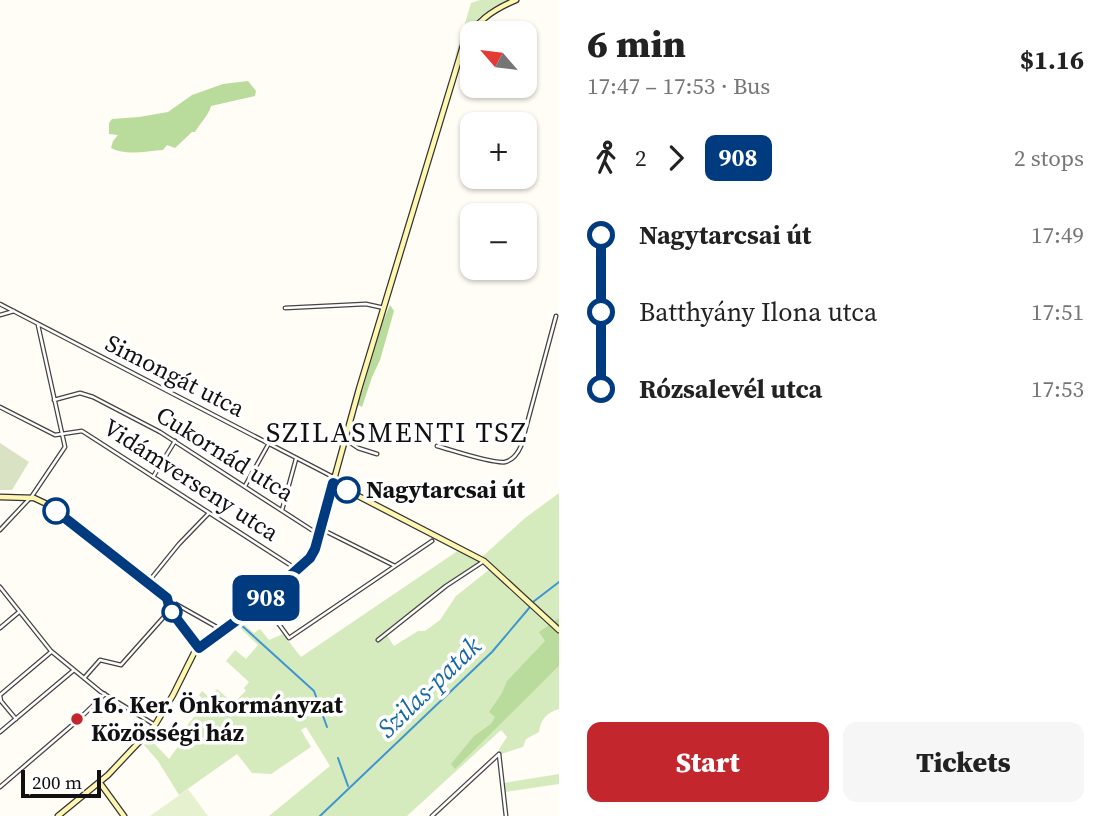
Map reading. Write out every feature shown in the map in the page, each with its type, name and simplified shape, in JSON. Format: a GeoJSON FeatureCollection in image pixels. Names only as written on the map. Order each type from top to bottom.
{"type":"FeatureCollection","features":[{"type":"Feature","properties":{"kind":"main road"},"geometry":{"type":"LineString","coordinates":[[58,816],[100,783],[155,725],[192,656],[199,648],[262,601],[313,554],[463,46],[468,35],[482,19],[516,0]]}},
{"type":"Feature","properties":{"kind":"main road","name":"Simongát utca"},"geometry":{"type":"LineString","coordinates":[[334,481],[484,561],[559,630]]}},
{"type":"Feature","properties":{"kind":"main road"},"geometry":{"type":"LineString","coordinates":[[0,497],[30,497],[51,506],[167,598],[170,610],[199,648]]}},
{"type":"Feature","properties":{"kind":"main road"},"geometry":{"type":"LineString","coordinates":[[100,783],[124,816]]}},
{"type":"Feature","properties":{"kind":"street","name":"Simongát utca"},"geometry":{"type":"LineString","coordinates":[[0,304],[296,458],[334,481]]}},
{"type":"Feature","properties":{"kind":"street"},"geometry":{"type":"LineString","coordinates":[[285,308],[366,304],[384,308]]}},
{"type":"Feature","properties":{"kind":"street"},"geometry":{"type":"LineString","coordinates":[[0,315],[14,311]]}},
{"type":"Feature","properties":{"kind":"street"},"geometry":{"type":"LineString","coordinates":[[437,446],[495,461],[506,462],[515,456],[521,446],[556,316]]}},
{"type":"Feature","properties":{"kind":"street"},"geometry":{"type":"LineString","coordinates":[[0,530],[30,497],[65,447],[38,325]]}},
{"type":"Feature","properties":{"kind":"street","name":"Cukornád utca"},"geometry":{"type":"LineString","coordinates":[[54,400],[80,393],[110,406],[175,441],[282,510],[395,566]]}},
{"type":"Feature","properties":{"kind":"street","name":"Vidámverseny utca"},"geometry":{"type":"LineString","coordinates":[[0,407],[55,435],[82,431],[298,570]]}},
{"type":"Feature","properties":{"kind":"street"},"geometry":{"type":"LineString","coordinates":[[346,440],[358,448],[377,454]]}},
{"type":"Feature","properties":{"kind":"street"},"geometry":{"type":"LineString","coordinates":[[153,477],[175,441]]}},
{"type":"Feature","properties":{"kind":"street"},"geometry":{"type":"LineString","coordinates":[[245,486],[268,444]]}},
{"type":"Feature","properties":{"kind":"street"},"geometry":{"type":"LineString","coordinates":[[282,510],[296,458]]}},
{"type":"Feature","properties":{"kind":"street"},"geometry":{"type":"LineString","coordinates":[[146,584],[209,512]]}},
{"type":"Feature","properties":{"kind":"street"},"geometry":{"type":"LineString","coordinates":[[262,601],[289,638],[432,541]]}},
{"type":"Feature","properties":{"kind":"street"},"geometry":{"type":"LineString","coordinates":[[378,640],[446,586],[484,561]]}},
{"type":"Feature","properties":{"kind":"street"},"geometry":{"type":"LineString","coordinates":[[0,587],[51,651],[105,694],[155,725]]}},
{"type":"Feature","properties":{"kind":"street"},"geometry":{"type":"LineString","coordinates":[[167,598],[222,630]]}},
{"type":"Feature","properties":{"kind":"street"},"geometry":{"type":"LineString","coordinates":[[84,678],[100,660],[121,665],[170,610]]}},
{"type":"Feature","properties":{"kind":"street"},"geometry":{"type":"LineString","coordinates":[[0,628],[19,612]]}},
{"type":"Feature","properties":{"kind":"street"},"geometry":{"type":"LineString","coordinates":[[210,623],[214,636]]}},
{"type":"Feature","properties":{"kind":"street"},"geometry":{"type":"LineString","coordinates":[[16,719],[1,701],[0,695],[51,651]]}},
{"type":"Feature","properties":{"kind":"street"},"geometry":{"type":"LineString","coordinates":[[0,732],[74,670]]}},
{"type":"Feature","properties":{"kind":"street"},"geometry":{"type":"LineString","coordinates":[[0,787],[105,694]]}},
{"type":"Feature","properties":{"kind":"street"},"geometry":{"type":"LineString","coordinates":[[432,816],[499,754],[506,816]]}},
{"type":"Feature","properties":{"kind":"green space"},"geometry":{"type":"Polygon","coordinates":[[[480,0],[509,0],[484,13],[476,21],[466,21],[471,3],[480,0]]]}},
{"type":"Feature","properties":{"kind":"green space"},"geometry":{"type":"Polygon","coordinates":[[[248,81],[256,91],[255,96],[211,106],[195,132],[175,148],[167,145],[163,150],[130,152],[111,148],[118,135],[109,134],[109,123],[112,119],[168,112],[192,95],[223,84],[248,81]]]}},
{"type":"Feature","properties":{"kind":"green space"},"geometry":{"type":"Polygon","coordinates":[[[390,305],[394,311],[380,360],[362,407],[358,405],[390,305]]]}},
{"type":"Feature","properties":{"kind":"green space"},"geometry":{"type":"Polygon","coordinates":[[[0,443],[29,462],[12,490],[0,490],[0,443]]]}},
{"type":"Feature","properties":{"kind":"green space"},"geometry":{"type":"Polygon","coordinates":[[[559,493],[559,663],[454,768],[559,666],[559,709],[545,717],[539,732],[526,739],[523,747],[501,754],[499,749],[507,737],[501,730],[407,816],[269,816],[330,766],[306,727],[301,730],[311,747],[271,774],[252,773],[237,754],[179,795],[158,761],[144,745],[150,739],[169,759],[187,734],[183,730],[195,716],[193,713],[201,704],[205,708],[208,704],[199,695],[202,691],[210,698],[217,689],[233,703],[246,691],[244,688],[249,682],[226,661],[235,650],[246,659],[258,645],[237,625],[241,622],[254,633],[260,629],[269,640],[283,634],[301,657],[459,550],[480,561],[390,627],[386,634],[394,646],[418,631],[425,631],[440,620],[456,596],[490,569],[526,604],[530,599],[483,556],[525,518],[559,493]]]}},
{"type":"Feature","properties":{"kind":"green space"},"geometry":{"type":"Polygon","coordinates":[[[559,618],[559,666],[455,769],[451,764],[474,736],[491,724],[495,717],[489,712],[507,681],[545,641],[539,632],[559,618]]]}},
{"type":"Feature","properties":{"kind":"green space"},"geometry":{"type":"Polygon","coordinates":[[[559,774],[559,784],[505,792],[504,783],[559,774]]]}},
{"type":"Feature","properties":{"kind":"green space"},"geometry":{"type":"Polygon","coordinates":[[[188,789],[208,816],[150,816],[188,789]]]}},
{"type":"Feature","properties":{"kind":"waterway","name":"Szilas-patak"},"geometry":{"type":"LineString","coordinates":[[533,602],[559,582]]}},
{"type":"Feature","properties":{"kind":"waterway","name":"Szilas-patak"},"geometry":{"type":"LineString","coordinates":[[320,816],[492,652],[530,607]]}},
{"type":"Feature","properties":{"kind":"waterway"},"geometry":{"type":"LineString","coordinates":[[239,623],[314,691],[327,727]]}},
{"type":"Feature","properties":{"kind":"waterway"},"geometry":{"type":"LineString","coordinates":[[338,758],[348,786]]}},
{"type":"Feature","properties":{"kind":"bus line","name":"908"},"geometry":{"type":"LineString","coordinates":[[56,511],[167,598],[170,610],[199,648],[250,612],[310,558],[315,549],[333,483],[347,490]]}},
{"type":"Feature","properties":{"kind":"place","name":"Nagytarcsai út"},"geometry":{"type":"Point","coordinates":[347,490]}},
{"type":"Feature","properties":{"kind":"place","name":"16. Ker. Önkormányzat Közösségi ház"},"geometry":{"type":"Point","coordinates":[77,719]}},
{"type":"Feature","properties":{"kind":"district","name":"SZILASMENTI TSZ"},"geometry":{"type":"Point","coordinates":[397,432]}}]}
